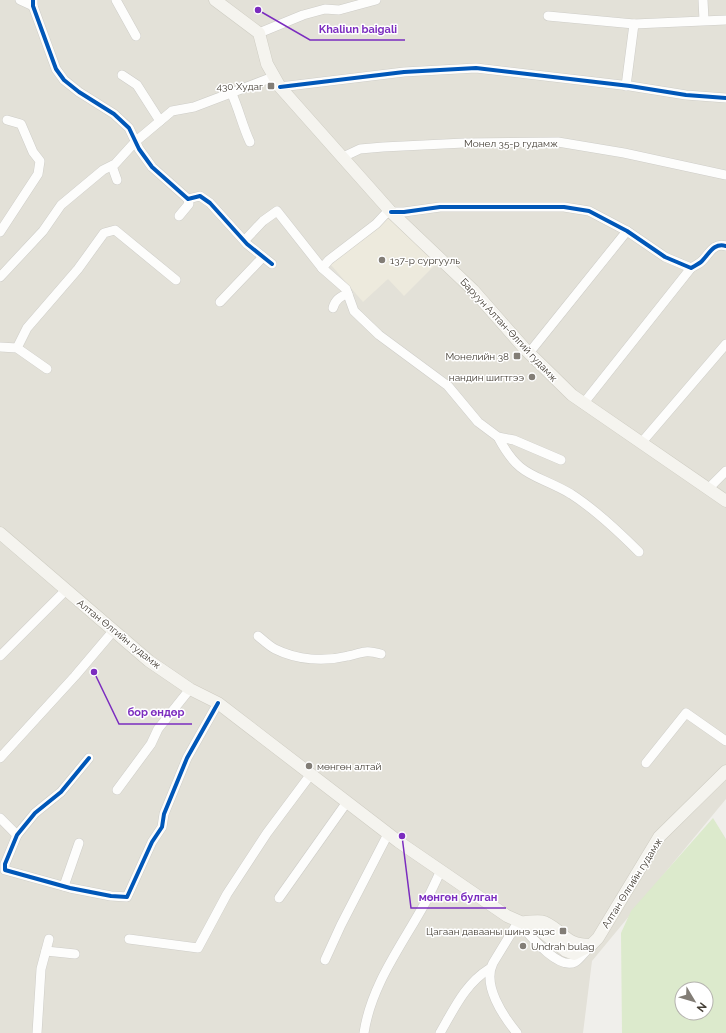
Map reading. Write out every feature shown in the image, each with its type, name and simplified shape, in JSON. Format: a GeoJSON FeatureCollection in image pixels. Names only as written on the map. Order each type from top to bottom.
{"type":"FeatureCollection","features":[{"type":"Feature","properties":{"kind":"main road"},"geometry":{"type":"LineString","coordinates":[[215,0],[259,34]]}},
{"type":"Feature","properties":{"kind":"main road","name":"Баруун Алтан-Өлгий гудамж"},"geometry":{"type":"LineString","coordinates":[[259,34],[267,64],[280,87],[391,210],[473,290],[529,353],[560,384],[583,404],[642,442],[726,501]]}},
{"type":"Feature","properties":{"kind":"main road","name":"Алтан Өлгийн гудамж"},"geometry":{"type":"LineString","coordinates":[[0,533],[149,661],[190,689],[218,703],[388,834],[518,922]]}},
{"type":"Feature","properties":{"kind":"main road","name":"Алтан Өлгийн гудамж"},"geometry":{"type":"LineString","coordinates":[[591,945],[598,938],[659,837],[726,771]]}},
{"type":"Feature","properties":{"kind":"main road"},"geometry":{"type":"LineString","coordinates":[[518,922],[543,922],[570,942],[578,945],[591,945]]}},
{"type":"Feature","properties":{"kind":"street"},"geometry":{"type":"LineString","coordinates":[[20,0],[33,3],[56,69],[64,80],[114,114],[129,128],[135,142],[152,167],[188,200],[189,204],[179,216]]}},
{"type":"Feature","properties":{"kind":"street"},"geometry":{"type":"LineString","coordinates":[[116,0],[136,36]]}},
{"type":"Feature","properties":{"kind":"street"},"geometry":{"type":"LineString","coordinates":[[259,34],[318,11],[325,9],[339,10],[376,0]]}},
{"type":"Feature","properties":{"kind":"street"},"geometry":{"type":"LineString","coordinates":[[703,0],[704,20]]}},
{"type":"Feature","properties":{"kind":"street"},"geometry":{"type":"LineString","coordinates":[[548,16],[634,24],[726,20]]}},
{"type":"Feature","properties":{"kind":"street"},"geometry":{"type":"LineString","coordinates":[[626,86],[634,24]]}},
{"type":"Feature","properties":{"kind":"street"},"geometry":{"type":"LineString","coordinates":[[280,87],[404,72],[476,68],[626,86],[686,95],[726,98]]}},
{"type":"Feature","properties":{"kind":"street"},"geometry":{"type":"LineString","coordinates":[[122,74],[137,85],[160,121]]}},
{"type":"Feature","properties":{"kind":"street"},"geometry":{"type":"LineString","coordinates":[[0,277],[43,231],[61,205],[103,170],[112,166],[135,142],[172,111],[194,107],[273,77]]}},
{"type":"Feature","properties":{"kind":"street"},"geometry":{"type":"LineString","coordinates":[[231,92],[240,110],[240,119],[250,142]]}},
{"type":"Feature","properties":{"kind":"street"},"geometry":{"type":"LineString","coordinates":[[91,110],[104,108]]}},
{"type":"Feature","properties":{"kind":"street"},"geometry":{"type":"LineString","coordinates":[[0,232],[38,174],[40,161],[33,152],[21,124],[7,120]]}},
{"type":"Feature","properties":{"kind":"street","name":"Монел 35-р гудамж"},"geometry":{"type":"LineString","coordinates":[[343,157],[360,149],[383,147],[464,143],[558,142],[624,153],[726,175]]}},
{"type":"Feature","properties":{"kind":"street"},"geometry":{"type":"LineString","coordinates":[[112,166],[117,180]]}},
{"type":"Feature","properties":{"kind":"street"},"geometry":{"type":"LineString","coordinates":[[188,200],[200,196],[210,203],[247,244],[272,264]]}},
{"type":"Feature","properties":{"kind":"street"},"geometry":{"type":"LineString","coordinates":[[322,268],[329,260],[376,224],[391,210],[404,212],[440,207],[564,207],[589,211],[627,231],[665,256],[691,268]]}},
{"type":"Feature","properties":{"kind":"street"},"geometry":{"type":"LineString","coordinates":[[245,240],[263,221],[277,212],[286,221],[322,268],[346,289],[354,311],[379,335],[448,386],[478,422],[498,437],[515,464],[536,478],[570,494],[608,522],[640,552]]}},
{"type":"Feature","properties":{"kind":"street"},"geometry":{"type":"LineString","coordinates":[[17,348],[27,328],[78,269],[104,233],[108,230],[115,230],[176,280]]}},
{"type":"Feature","properties":{"kind":"street"},"geometry":{"type":"LineString","coordinates":[[529,353],[627,231]]}},
{"type":"Feature","properties":{"kind":"street"},"geometry":{"type":"LineString","coordinates":[[583,404],[691,268],[702,261],[710,250],[722,244],[726,246]]}},
{"type":"Feature","properties":{"kind":"street"},"geometry":{"type":"LineString","coordinates":[[220,302],[263,257]]}},
{"type":"Feature","properties":{"kind":"street"},"geometry":{"type":"LineString","coordinates":[[333,308],[340,296],[348,294]]}},
{"type":"Feature","properties":{"kind":"street"},"geometry":{"type":"LineString","coordinates":[[642,442],[726,344]]}},
{"type":"Feature","properties":{"kind":"street"},"geometry":{"type":"LineString","coordinates":[[0,347],[17,348],[47,369]]}},
{"type":"Feature","properties":{"kind":"street"},"geometry":{"type":"LineString","coordinates":[[498,437],[514,440],[561,460]]}},
{"type":"Feature","properties":{"kind":"street"},"geometry":{"type":"LineString","coordinates":[[709,488],[726,470]]}},
{"type":"Feature","properties":{"kind":"street"},"geometry":{"type":"LineString","coordinates":[[0,656],[65,590]]}},
{"type":"Feature","properties":{"kind":"street"},"geometry":{"type":"LineString","coordinates":[[0,758],[75,676],[114,630]]}},
{"type":"Feature","properties":{"kind":"street"},"geometry":{"type":"LineString","coordinates":[[258,636],[275,649],[296,656],[322,660],[348,656],[368,650],[381,654]]}},
{"type":"Feature","properties":{"kind":"street"},"geometry":{"type":"LineString","coordinates":[[117,790],[150,744],[158,729],[190,689]]}},
{"type":"Feature","properties":{"kind":"street"},"geometry":{"type":"LineString","coordinates":[[5,870],[64,886],[112,896],[127,897],[152,842],[162,827],[164,814],[187,758],[218,703]]}},
{"type":"Feature","properties":{"kind":"street"},"geometry":{"type":"LineString","coordinates":[[646,763],[686,713],[726,741]]}},
{"type":"Feature","properties":{"kind":"street"},"geometry":{"type":"LineString","coordinates":[[0,879],[5,870],[5,864],[17,835],[35,813],[61,792],[89,758]]}},
{"type":"Feature","properties":{"kind":"street"},"geometry":{"type":"LineString","coordinates":[[129,939],[198,948],[227,894],[267,833],[311,774]]}},
{"type":"Feature","properties":{"kind":"street"},"geometry":{"type":"LineString","coordinates":[[279,898],[346,802]]}},
{"type":"Feature","properties":{"kind":"street"},"geometry":{"type":"LineString","coordinates":[[0,818],[17,835]]}},
{"type":"Feature","properties":{"kind":"street"},"geometry":{"type":"LineString","coordinates":[[325,960],[341,925],[388,834]]}},
{"type":"Feature","properties":{"kind":"street"},"geometry":{"type":"LineString","coordinates":[[64,886],[79,843]]}},
{"type":"Feature","properties":{"kind":"street"},"geometry":{"type":"LineString","coordinates":[[364,1033],[368,1013],[375,992],[426,902],[441,870]]}},
{"type":"Feature","properties":{"kind":"street"},"geometry":{"type":"LineString","coordinates":[[440,1033],[455,1006],[471,983],[489,970],[518,922],[541,947],[567,964],[575,962],[591,945]]}},
{"type":"Feature","properties":{"kind":"street"},"geometry":{"type":"LineString","coordinates":[[37,1033],[41,969],[49,938]]}},
{"type":"Feature","properties":{"kind":"street"},"geometry":{"type":"LineString","coordinates":[[46,951],[75,954]]}},
{"type":"Feature","properties":{"kind":"street"},"geometry":{"type":"LineString","coordinates":[[489,970],[489,981],[500,1010],[517,1033]]}},
{"type":"Feature","properties":{"kind":"shaded area"},"geometry":{"type":"Polygon","coordinates":[[[0,0],[726,0],[726,799],[592,961],[583,1033],[0,1033],[0,0]]]}},
{"type":"Feature","properties":{"kind":"shaded area","name":"137-р сургууль"},"geometry":{"type":"Polygon","coordinates":[[[390,218],[436,264],[404,296],[388,279],[363,302],[331,265],[332,262],[390,218]]]}},
{"type":"Feature","properties":{"kind":"green space"},"geometry":{"type":"Polygon","coordinates":[[[713,818],[726,839],[726,1033],[622,1033],[621,933],[631,911],[713,818]]]}},
{"type":"Feature","properties":{"kind":"cycle path"},"geometry":{"type":"LineString","coordinates":[[33,0],[33,6],[56,69],[64,80],[79,92],[114,114],[129,128],[139,149],[152,167],[188,199],[200,196],[210,203],[247,244],[272,264]]}},
{"type":"Feature","properties":{"kind":"cycle path"},"geometry":{"type":"LineString","coordinates":[[280,87],[404,72],[476,68],[630,86],[686,95],[726,98]]}},
{"type":"Feature","properties":{"kind":"cycle path"},"geometry":{"type":"LineString","coordinates":[[391,212],[404,212],[440,207],[564,207],[589,211],[627,231],[665,257],[691,268],[701,262],[715,247],[722,245],[726,246]]}},
{"type":"Feature","properties":{"kind":"cycle path"},"geometry":{"type":"LineString","coordinates":[[89,758],[61,792],[35,813],[17,835],[5,864],[5,870],[70,888],[111,896],[127,897],[152,842],[162,827],[164,814],[187,758],[218,703]]}},
{"type":"Feature","properties":{"kind":"place","name":"Khaliun baigali"},"geometry":{"type":"Point","coordinates":[258,10]}},
{"type":"Feature","properties":{"kind":"place","name":"430 Худаг"},"geometry":{"type":"Point","coordinates":[271,86]}},
{"type":"Feature","properties":{"kind":"place","name":"137-р сургууль"},"geometry":{"type":"Point","coordinates":[382,260]}},
{"type":"Feature","properties":{"kind":"place","name":"Монелийн 38"},"geometry":{"type":"Point","coordinates":[517,356]}},
{"type":"Feature","properties":{"kind":"place","name":"нандин шигтгээ"},"geometry":{"type":"Point","coordinates":[532,377]}},
{"type":"Feature","properties":{"kind":"place","name":"бор өндөр"},"geometry":{"type":"Point","coordinates":[94,672]}},
{"type":"Feature","properties":{"kind":"place","name":"мөнгөн алтай"},"geometry":{"type":"Point","coordinates":[309,766]}},
{"type":"Feature","properties":{"kind":"place","name":"мөнгөн булган"},"geometry":{"type":"Point","coordinates":[402,836]}},
{"type":"Feature","properties":{"kind":"place","name":"Цагаан давааны шинэ эцэс"},"geometry":{"type":"Point","coordinates":[563,931]}},
{"type":"Feature","properties":{"kind":"place","name":"Undrah bulag"},"geometry":{"type":"Point","coordinates":[523,946]}}]}
